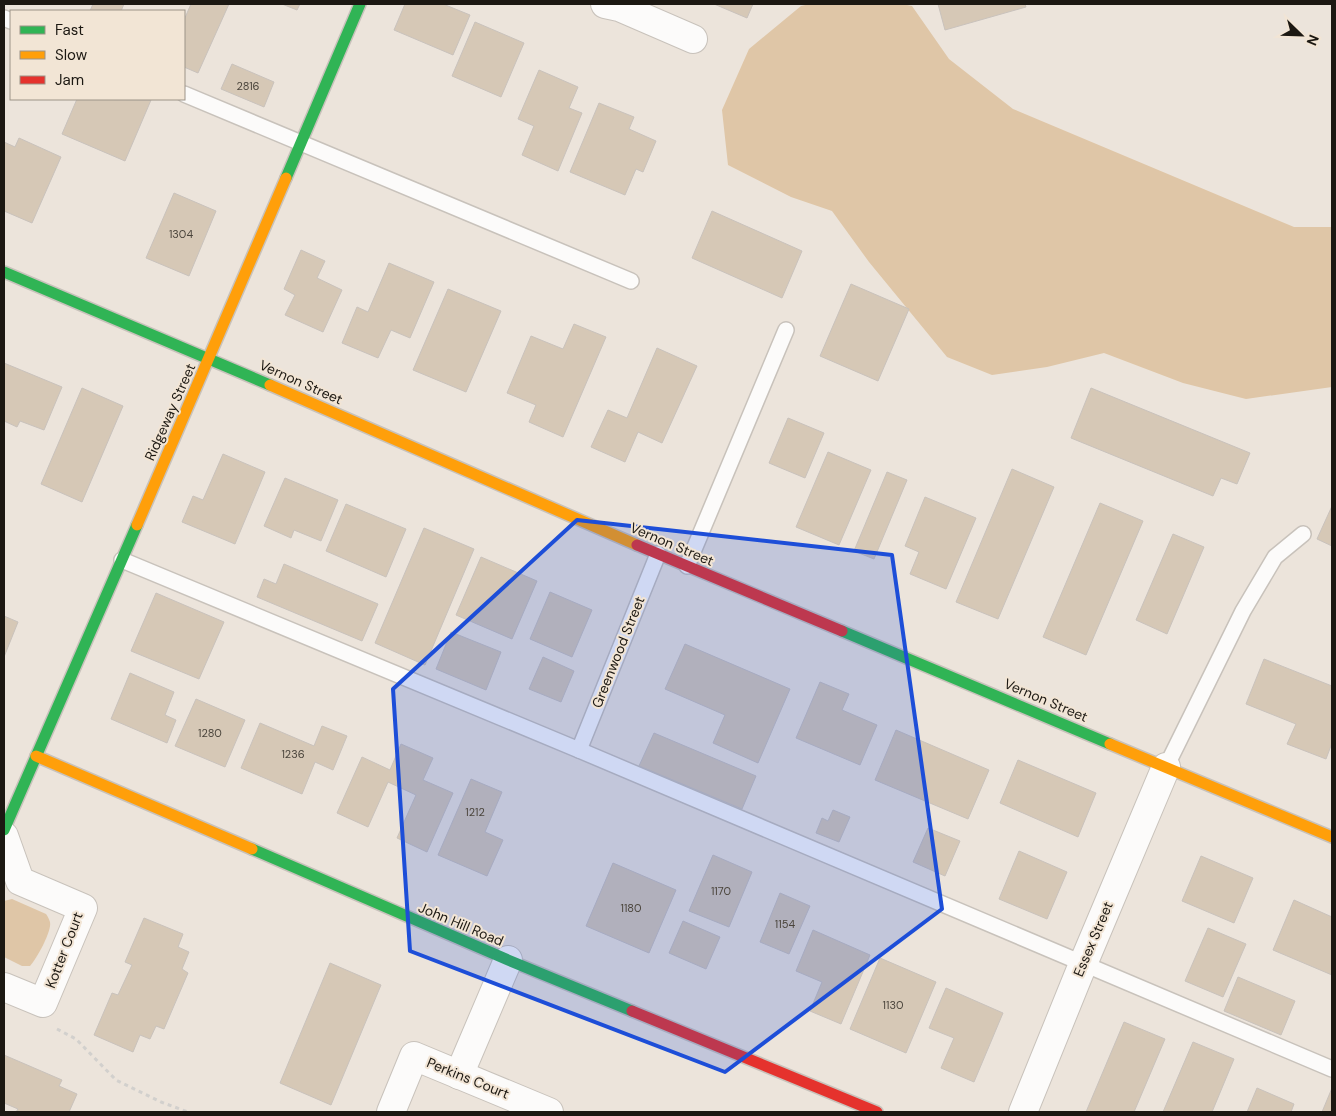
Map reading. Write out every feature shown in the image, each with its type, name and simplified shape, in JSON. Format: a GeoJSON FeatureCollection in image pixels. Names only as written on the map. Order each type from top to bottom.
{"type":"FeatureCollection","features":[{"type":"Feature","properties":{"kind":"street","name":"Ridgeway Street"},"geometry":{"type":"LineString","coordinates":[[4,830],[210,359],[360,4]]}},
{"type":"Feature","properties":{"kind":"street"},"geometry":{"type":"LineString","coordinates":[[605,4],[620,7],[693,39]]}},
{"type":"Feature","properties":{"kind":"street","name":"Vernon Street"},"geometry":{"type":"LineString","coordinates":[[4,272],[210,359],[658,554],[1332,837]]}},
{"type":"Feature","properties":{"kind":"street","name":"John Hill Road"},"geometry":{"type":"LineString","coordinates":[[36,756],[508,960],[877,1112]]}},
{"type":"Feature","properties":{"kind":"street","name":"Essex Street"},"geometry":{"type":"LineString","coordinates":[[1023,1112],[1166,767]]}},
{"type":"Feature","properties":{"kind":"street","name":"Kotter Court"},"geometry":{"type":"LineString","coordinates":[[4,836],[20,881],[83,908],[43,1003],[4,987]]}},
{"type":"Feature","properties":{"kind":"street"},"geometry":{"type":"LineString","coordinates":[[459,1075],[508,960]]}},
{"type":"Feature","properties":{"kind":"street","name":"Perkins Court"},"geometry":{"type":"LineString","coordinates":[[391,1112],[414,1056],[549,1112]]}},
{"type":"Feature","properties":{"kind":"lane"},"geometry":{"type":"LineString","coordinates":[[185,94],[631,281]]}},
{"type":"Feature","properties":{"kind":"lane"},"geometry":{"type":"LineString","coordinates":[[687,566],[786,330]]}},
{"type":"Feature","properties":{"kind":"lane"},"geometry":{"type":"LineString","coordinates":[[1166,767],[1243,611],[1275,557],[1303,534]]}},
{"type":"Feature","properties":{"kind":"lane","name":"Greenwood Street"},"geometry":{"type":"LineString","coordinates":[[579,750],[658,554]]}},
{"type":"Feature","properties":{"kind":"lane"},"geometry":{"type":"LineString","coordinates":[[122,560],[579,750],[1332,1070]]}},
{"type":"Feature","properties":{"kind":"path"},"geometry":{"type":"LineString","coordinates":[[54,1027],[76,1039],[116,1080],[160,1102],[188,1112]]}},
{"type":"Feature","properties":{"kind":"highlighted area"},"geometry":{"type":"Polygon","coordinates":[[[577,520],[892,555],[942,909],[725,1072],[410,951],[393,689],[577,520]]]}},
{"type":"Feature","properties":{"kind":"shaded area"},"geometry":{"type":"Polygon","coordinates":[[[810,4],[902,4],[912,6],[949,59],[1013,109],[1294,227],[1332,227],[1332,387],[1246,399],[1183,383],[1104,353],[1047,367],[992,375],[947,357],[869,262],[832,211],[791,197],[728,165],[722,110],[749,49],[801,6],[810,4]]]}},
{"type":"Feature","properties":{"kind":"shaded area"},"geometry":{"type":"Polygon","coordinates":[[[12,899],[46,914],[50,922],[46,938],[30,966],[22,966],[4,957],[4,901],[12,899]]]}},
{"type":"Feature","properties":{"kind":"building"},"geometry":{"type":"Polygon","coordinates":[[[93,4],[124,4],[121,10],[90,10],[93,4]]]}},
{"type":"Feature","properties":{"kind":"building"},"geometry":{"type":"Polygon","coordinates":[[[191,4],[229,4],[198,73],[185,67],[185,18],[191,4]]]}},
{"type":"Feature","properties":{"kind":"building"},"geometry":{"type":"Polygon","coordinates":[[[282,4],[300,4],[297,10],[282,4]]]}},
{"type":"Feature","properties":{"kind":"building"},"geometry":{"type":"Polygon","coordinates":[[[405,4],[443,4],[470,15],[453,55],[394,30],[405,4]]]}},
{"type":"Feature","properties":{"kind":"building"},"geometry":{"type":"Polygon","coordinates":[[[714,4],[753,4],[747,18],[714,4]]]}},
{"type":"Feature","properties":{"kind":"building"},"geometry":{"type":"Polygon","coordinates":[[[938,4],[1025,4],[1026,7],[945,30],[938,4]]]}},
{"type":"Feature","properties":{"kind":"building"},"geometry":{"type":"Polygon","coordinates":[[[475,22],[524,43],[501,97],[452,76],[475,22]]]}},
{"type":"Feature","properties":{"kind":"building"},"geometry":{"type":"Polygon","coordinates":[[[232,64],[274,82],[264,107],[221,89],[232,64]]]}},
{"type":"Feature","properties":{"kind":"building"},"geometry":{"type":"Polygon","coordinates":[[[539,70],[578,87],[569,108],[582,113],[558,171],[522,155],[534,126],[518,119],[539,70]]]}},
{"type":"Feature","properties":{"kind":"building"},"geometry":{"type":"Polygon","coordinates":[[[77,100],[151,100],[125,161],[62,134],[77,100]]]}},
{"type":"Feature","properties":{"kind":"building"},"geometry":{"type":"Polygon","coordinates":[[[599,103],[634,117],[629,129],[656,141],[643,172],[636,169],[625,195],[570,172],[599,103]]]}},
{"type":"Feature","properties":{"kind":"building"},"geometry":{"type":"Polygon","coordinates":[[[19,138],[61,157],[32,223],[4,211],[4,142],[15,147],[19,138]]]}},
{"type":"Feature","properties":{"kind":"building"},"geometry":{"type":"Polygon","coordinates":[[[174,193],[216,211],[189,276],[146,258],[174,193]]]}},
{"type":"Feature","properties":{"kind":"building"},"geometry":{"type":"Polygon","coordinates":[[[712,211],[802,251],[782,298],[692,258],[712,211]]]}},
{"type":"Feature","properties":{"kind":"building"},"geometry":{"type":"Polygon","coordinates":[[[301,250],[325,261],[317,278],[342,290],[323,332],[285,315],[295,295],[284,289],[301,250]]]}},
{"type":"Feature","properties":{"kind":"building"},"geometry":{"type":"Polygon","coordinates":[[[389,263],[434,282],[410,338],[391,330],[378,358],[342,343],[357,307],[368,312],[389,263]]]}},
{"type":"Feature","properties":{"kind":"building"},"geometry":{"type":"Polygon","coordinates":[[[851,284],[909,309],[878,381],[820,356],[851,284]]]}},
{"type":"Feature","properties":{"kind":"building"},"geometry":{"type":"Polygon","coordinates":[[[448,289],[501,311],[466,392],[413,370],[448,289]]]}},
{"type":"Feature","properties":{"kind":"building"},"geometry":{"type":"Polygon","coordinates":[[[574,324],[606,337],[563,437],[529,422],[536,405],[507,393],[531,336],[563,349],[574,324]]]}},
{"type":"Feature","properties":{"kind":"building"},"geometry":{"type":"Polygon","coordinates":[[[657,348],[697,366],[662,443],[638,432],[625,462],[591,447],[608,410],[627,418],[657,348]]]}},
{"type":"Feature","properties":{"kind":"building"},"geometry":{"type":"Polygon","coordinates":[[[4,363],[62,387],[44,430],[20,421],[17,427],[4,421],[4,363]]]}},
{"type":"Feature","properties":{"kind":"building"},"geometry":{"type":"Polygon","coordinates":[[[82,388],[123,406],[82,502],[41,484],[82,388]]]}},
{"type":"Feature","properties":{"kind":"building"},"geometry":{"type":"Polygon","coordinates":[[[1091,388],[1250,453],[1237,484],[1221,478],[1213,496],[1071,438],[1091,388]]]}},
{"type":"Feature","properties":{"kind":"building"},"geometry":{"type":"Polygon","coordinates":[[[788,418],[824,433],[805,478],[769,463],[788,418]]]}},
{"type":"Feature","properties":{"kind":"building"},"geometry":{"type":"Polygon","coordinates":[[[828,452],[871,470],[839,545],[796,527],[828,452]]]}},
{"type":"Feature","properties":{"kind":"building"},"geometry":{"type":"Polygon","coordinates":[[[223,454],[265,472],[235,544],[182,522],[193,496],[203,500],[223,454]]]}},
{"type":"Feature","properties":{"kind":"building"},"geometry":{"type":"Polygon","coordinates":[[[1012,469],[1054,487],[998,619],[956,602],[1012,469]]]}},
{"type":"Feature","properties":{"kind":"building"},"geometry":{"type":"Polygon","coordinates":[[[887,472],[907,480],[874,559],[854,551],[887,472]]]}},
{"type":"Feature","properties":{"kind":"building"},"geometry":{"type":"Polygon","coordinates":[[[285,478],[338,500],[321,541],[294,530],[291,538],[264,526],[285,478]]]}},
{"type":"Feature","properties":{"kind":"building"},"geometry":{"type":"Polygon","coordinates":[[[925,497],[976,518],[946,589],[910,574],[919,552],[905,546],[925,497]]]}},
{"type":"Feature","properties":{"kind":"building"},"geometry":{"type":"Polygon","coordinates":[[[1100,503],[1143,521],[1086,655],[1043,637],[1100,503]]]}},
{"type":"Feature","properties":{"kind":"building"},"geometry":{"type":"Polygon","coordinates":[[[346,504],[406,529],[386,577],[326,551],[346,504]]]}},
{"type":"Feature","properties":{"kind":"building"},"geometry":{"type":"Polygon","coordinates":[[[1332,506],[1332,546],[1317,539],[1332,506]]]}},
{"type":"Feature","properties":{"kind":"building"},"geometry":{"type":"Polygon","coordinates":[[[424,528],[474,549],[425,665],[375,643],[424,528]]]}},
{"type":"Feature","properties":{"kind":"building"},"geometry":{"type":"Polygon","coordinates":[[[1173,534],[1204,547],[1167,634],[1136,620],[1173,534]]]}},
{"type":"Feature","properties":{"kind":"building"},"geometry":{"type":"Polygon","coordinates":[[[481,557],[537,581],[512,639],[456,615],[481,557]]]}},
{"type":"Feature","properties":{"kind":"building"},"geometry":{"type":"Polygon","coordinates":[[[284,564],[378,604],[362,641],[257,597],[264,579],[276,584],[284,564]]]}},
{"type":"Feature","properties":{"kind":"building"},"geometry":{"type":"Polygon","coordinates":[[[550,592],[592,610],[572,657],[530,639],[550,592]]]}},
{"type":"Feature","properties":{"kind":"building"},"geometry":{"type":"Polygon","coordinates":[[[156,593],[224,622],[199,679],[131,651],[156,593]]]}},
{"type":"Feature","properties":{"kind":"building"},"geometry":{"type":"Polygon","coordinates":[[[4,616],[18,622],[4,657],[4,616]]]}},
{"type":"Feature","properties":{"kind":"building"},"geometry":{"type":"Polygon","coordinates":[[[451,632],[501,652],[486,690],[436,669],[451,632]]]}},
{"type":"Feature","properties":{"kind":"building"},"geometry":{"type":"Polygon","coordinates":[[[685,644],[790,689],[758,763],[713,743],[725,715],[665,689],[685,644]]]}},
{"type":"Feature","properties":{"kind":"building"},"geometry":{"type":"Polygon","coordinates":[[[543,657],[574,671],[561,702],[529,689],[543,657]]]}},
{"type":"Feature","properties":{"kind":"building"},"geometry":{"type":"Polygon","coordinates":[[[1264,659],[1332,686],[1332,743],[1326,759],[1287,744],[1296,724],[1246,704],[1264,659]]]}},
{"type":"Feature","properties":{"kind":"building"},"geometry":{"type":"Polygon","coordinates":[[[130,673],[174,692],[165,715],[176,720],[167,743],[111,719],[130,673]]]}},
{"type":"Feature","properties":{"kind":"building"},"geometry":{"type":"Polygon","coordinates":[[[820,682],[849,694],[842,710],[877,725],[860,765],[796,738],[820,682]]]}},
{"type":"Feature","properties":{"kind":"building"},"geometry":{"type":"Polygon","coordinates":[[[196,699],[245,720],[225,767],[175,746],[196,699]]]}},
{"type":"Feature","properties":{"kind":"building"},"geometry":{"type":"Polygon","coordinates":[[[260,723],[314,746],[322,726],[347,736],[333,770],[315,762],[302,794],[241,768],[260,723]]]}},
{"type":"Feature","properties":{"kind":"building"},"geometry":{"type":"Polygon","coordinates":[[[896,730],[989,770],[968,819],[875,780],[896,730]]]}},
{"type":"Feature","properties":{"kind":"building"},"geometry":{"type":"Polygon","coordinates":[[[654,733],[756,776],[742,809],[639,766],[654,733]]]}},
{"type":"Feature","properties":{"kind":"building"},"geometry":{"type":"Polygon","coordinates":[[[401,744],[433,758],[423,780],[453,793],[427,852],[397,838],[416,795],[388,782],[368,827],[337,813],[362,757],[390,770],[401,744]]]}},
{"type":"Feature","properties":{"kind":"building"},"geometry":{"type":"Polygon","coordinates":[[[1018,760],[1096,793],[1078,837],[1000,803],[1018,760]]]}},
{"type":"Feature","properties":{"kind":"building"},"geometry":{"type":"Polygon","coordinates":[[[471,779],[502,792],[485,832],[503,840],[487,876],[438,855],[471,779]]]}},
{"type":"Feature","properties":{"kind":"building"},"geometry":{"type":"Polygon","coordinates":[[[833,810],[850,817],[839,842],[816,833],[822,818],[828,821],[833,810]]]}},
{"type":"Feature","properties":{"kind":"building"},"geometry":{"type":"Polygon","coordinates":[[[928,828],[960,841],[945,876],[913,862],[928,828]]]}},
{"type":"Feature","properties":{"kind":"building"},"geometry":{"type":"Polygon","coordinates":[[[1019,851],[1067,872],[1047,919],[999,899],[1019,851]]]}},
{"type":"Feature","properties":{"kind":"building"},"geometry":{"type":"Polygon","coordinates":[[[713,855],[752,872],[729,927],[689,911],[713,855]]]}},
{"type":"Feature","properties":{"kind":"building"},"geometry":{"type":"Polygon","coordinates":[[[1201,856],[1253,878],[1234,923],[1182,901],[1201,856]]]}},
{"type":"Feature","properties":{"kind":"building"},"geometry":{"type":"Polygon","coordinates":[[[613,863],[676,890],[649,953],[586,926],[613,863]]]}},
{"type":"Feature","properties":{"kind":"building"},"geometry":{"type":"Polygon","coordinates":[[[780,893],[810,906],[789,954],[760,942],[780,893]]]}},
{"type":"Feature","properties":{"kind":"building"},"geometry":{"type":"Polygon","coordinates":[[[1294,900],[1332,917],[1332,975],[1273,950],[1294,900]]]}},
{"type":"Feature","properties":{"kind":"building"},"geometry":{"type":"Polygon","coordinates":[[[144,918],[183,934],[178,947],[189,952],[182,969],[188,973],[164,1029],[156,1026],[150,1039],[140,1035],[133,1052],[94,1035],[112,993],[118,995],[132,965],[125,962],[144,918]]]}},
{"type":"Feature","properties":{"kind":"building"},"geometry":{"type":"Polygon","coordinates":[[[683,921],[720,937],[706,969],[669,953],[683,921]]]}},
{"type":"Feature","properties":{"kind":"building"},"geometry":{"type":"Polygon","coordinates":[[[1208,928],[1246,944],[1223,997],[1185,981],[1208,928]]]}},
{"type":"Feature","properties":{"kind":"building"},"geometry":{"type":"Polygon","coordinates":[[[813,930],[870,955],[841,1024],[810,1011],[822,982],[796,971],[813,930]]]}},
{"type":"Feature","properties":{"kind":"building"},"geometry":{"type":"Polygon","coordinates":[[[880,958],[936,982],[906,1053],[850,1029],[880,958]]]}},
{"type":"Feature","properties":{"kind":"building"},"geometry":{"type":"Polygon","coordinates":[[[330,963],[381,985],[331,1105],[280,1083],[330,963]]]}},
{"type":"Feature","properties":{"kind":"building"},"geometry":{"type":"Polygon","coordinates":[[[1238,977],[1295,1001],[1281,1035],[1224,1011],[1238,977]]]}},
{"type":"Feature","properties":{"kind":"building"},"geometry":{"type":"Polygon","coordinates":[[[946,988],[1003,1013],[974,1082],[941,1068],[954,1038],[929,1028],[946,988]]]}},
{"type":"Feature","properties":{"kind":"building"},"geometry":{"type":"Polygon","coordinates":[[[1124,1022],[1165,1039],[1134,1112],[1086,1112],[1124,1022]]]}},
{"type":"Feature","properties":{"kind":"building"},"geometry":{"type":"Polygon","coordinates":[[[1193,1042],[1234,1059],[1212,1112],[1163,1112],[1193,1042]]]}},
{"type":"Feature","properties":{"kind":"building"},"geometry":{"type":"Polygon","coordinates":[[[4,1055],[62,1080],[59,1086],[77,1094],[69,1112],[16,1112],[18,1109],[4,1103],[4,1055]]]}},
{"type":"Feature","properties":{"kind":"building"},"geometry":{"type":"Polygon","coordinates":[[[1257,1088],[1294,1104],[1291,1112],[1247,1112],[1257,1088]]]}},
{"type":"Feature","properties":{"kind":"building"},"geometry":{"type":"Polygon","coordinates":[[[1332,1088],[1332,1112],[1322,1112],[1332,1088]]]}},
{"type":"Feature","properties":{"kind":"traffic: fast"},"geometry":{"type":"LineString","coordinates":[[286,178],[360,4]]}},
{"type":"Feature","properties":{"kind":"traffic: fast"},"geometry":{"type":"LineString","coordinates":[[4,272],[270,385]]}},
{"type":"Feature","properties":{"kind":"traffic: fast"},"geometry":{"type":"LineString","coordinates":[[4,830],[137,525]]}},
{"type":"Feature","properties":{"kind":"traffic: fast"},"geometry":{"type":"LineString","coordinates":[[842,631],[1110,744]]}},
{"type":"Feature","properties":{"kind":"traffic: fast"},"geometry":{"type":"LineString","coordinates":[[252,849],[508,960],[632,1011]]}},
{"type":"Feature","properties":{"kind":"traffic: slow"},"geometry":{"type":"LineString","coordinates":[[137,525],[286,178]]}},
{"type":"Feature","properties":{"kind":"traffic: slow"},"geometry":{"type":"LineString","coordinates":[[270,385],[637,545]]}},
{"type":"Feature","properties":{"kind":"traffic: slow"},"geometry":{"type":"LineString","coordinates":[[1110,744],[1332,837]]}},
{"type":"Feature","properties":{"kind":"traffic: slow"},"geometry":{"type":"LineString","coordinates":[[36,756],[252,849]]}},
{"type":"Feature","properties":{"kind":"traffic: jam"},"geometry":{"type":"LineString","coordinates":[[637,545],[842,631]]}},
{"type":"Feature","properties":{"kind":"traffic: jam"},"geometry":{"type":"LineString","coordinates":[[632,1011],[877,1112]]}}]}
